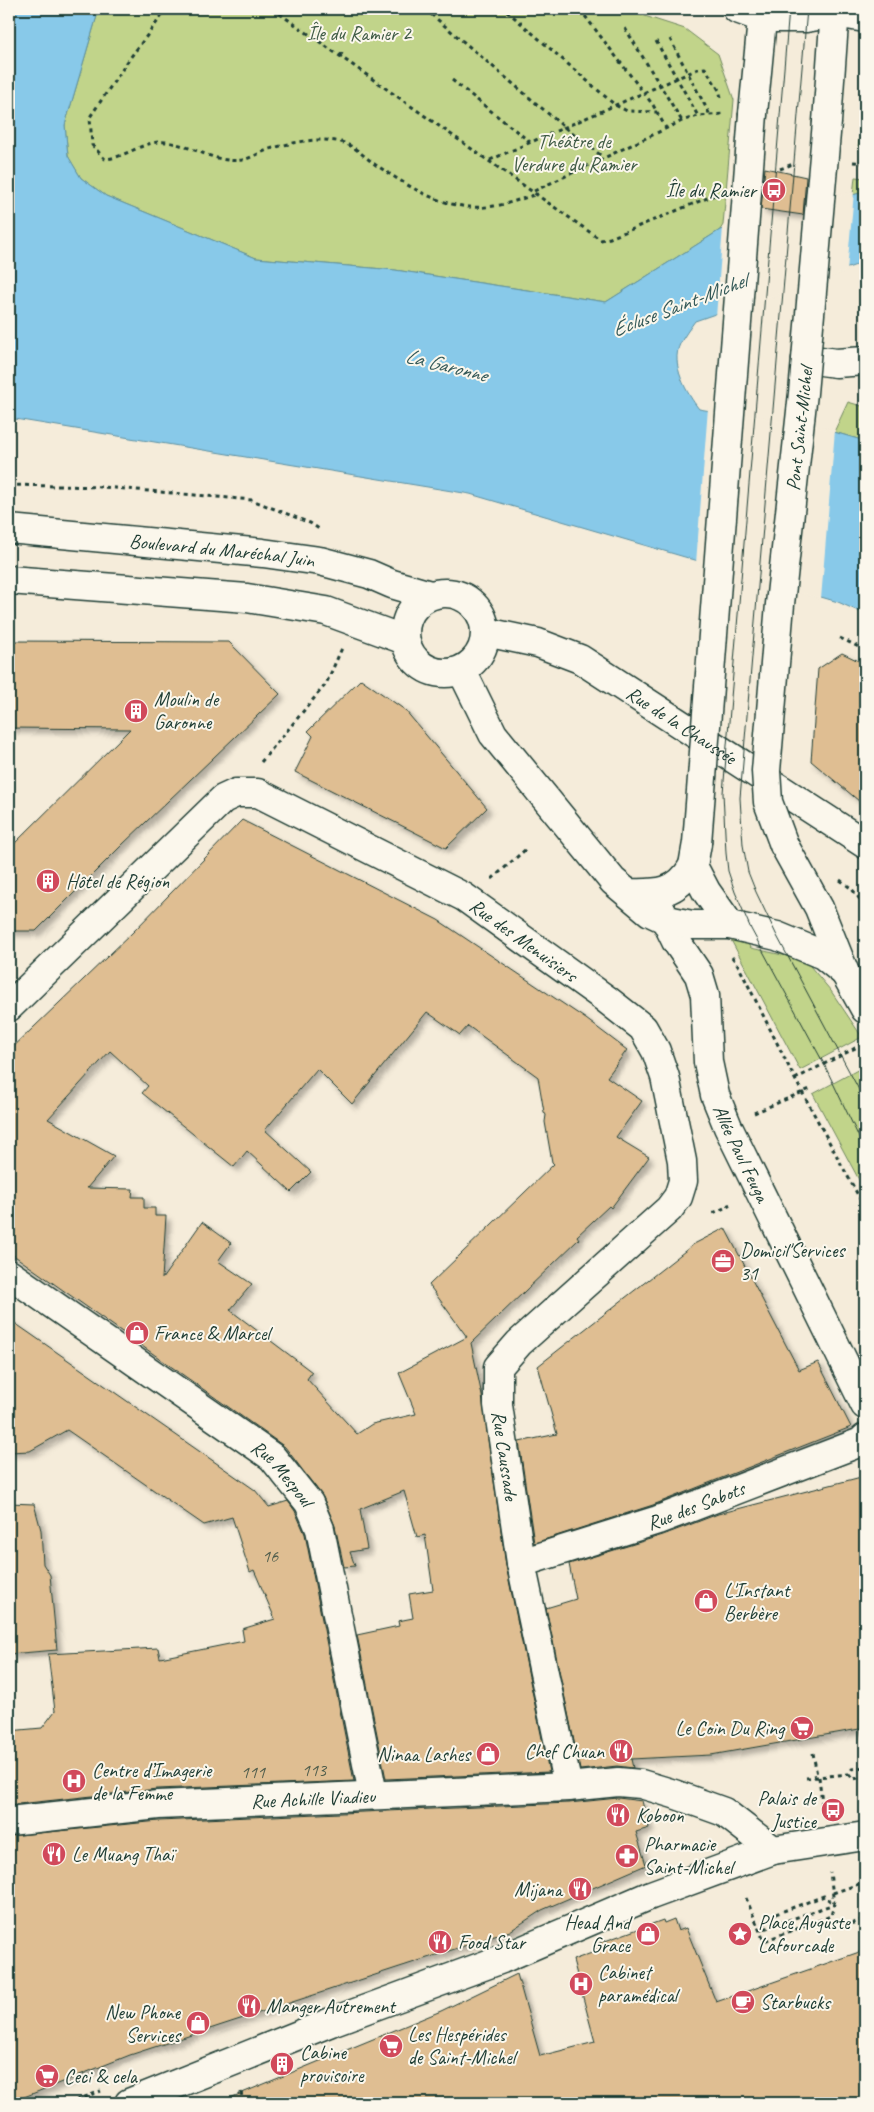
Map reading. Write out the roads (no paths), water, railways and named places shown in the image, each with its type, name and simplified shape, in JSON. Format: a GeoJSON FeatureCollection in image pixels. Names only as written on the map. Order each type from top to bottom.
{"type":"FeatureCollection","features":[{"type":"Feature","properties":{"kind":"street"},"geometry":{"type":"LineString","coordinates":[[737,9],[806,18],[835,11],[865,18]]}},
{"type":"Feature","properties":{"kind":"street","name":"Pont Saint-Michel"},"geometry":{"type":"LineString","coordinates":[[835,11],[806,359],[780,604],[766,770],[768,802],[784,845],[819,908],[845,973]]}},
{"type":"Feature","properties":{"kind":"street"},"geometry":{"type":"LineString","coordinates":[[639,893],[677,886],[687,877],[695,855],[736,308],[762,13]]}},
{"type":"Feature","properties":{"kind":"street"},"geometry":{"type":"LineString","coordinates":[[806,359],[836,363],[865,361]]}},
{"type":"Feature","properties":{"kind":"street","name":"Boulevard du Maréchal Juin"},"geometry":{"type":"LineString","coordinates":[[9,529],[253,552],[320,561],[369,574],[392,584],[430,596]]}},
{"type":"Feature","properties":{"kind":"street"},"geometry":{"type":"LineString","coordinates":[[9,580],[247,598],[326,611],[405,640]]}},
{"type":"Feature","properties":{"kind":"street"},"geometry":{"type":"LineString","coordinates":[[443,593],[456,594],[467,599],[477,608],[486,632],[480,654],[462,671],[438,673],[426,668],[416,661],[405,640],[406,624],[417,603],[430,596],[443,593]]}},
{"type":"Feature","properties":{"kind":"street","name":"Rue de la Chaussée"},"geometry":{"type":"LineString","coordinates":[[486,632],[538,643],[580,659],[865,844]]}},
{"type":"Feature","properties":{"kind":"street"},"geometry":{"type":"LineString","coordinates":[[462,671],[493,734],[613,881],[639,893],[650,912],[667,920],[692,925],[730,925],[760,931],[805,946],[823,955],[845,973],[865,1009]]}},
{"type":"Feature","properties":{"kind":"street","name":"Rue des Menuisiers"},"geometry":{"type":"LineString","coordinates":[[9,1007],[223,798],[236,793],[258,793],[464,897],[606,999],[643,1028],[656,1051],[665,1077],[682,1161],[683,1180],[678,1197]]}},
{"type":"Feature","properties":{"kind":"street"},"geometry":{"type":"LineString","coordinates":[[695,855],[706,891],[730,925]]}},
{"type":"Feature","properties":{"kind":"street","name":"Allée Paul Feuga"},"geometry":{"type":"LineString","coordinates":[[667,920],[676,941],[700,975],[704,995],[708,1062],[715,1096],[728,1127],[865,1405]]}},
{"type":"Feature","properties":{"kind":"street","name":"Rue Caussade"},"geometry":{"type":"LineString","coordinates":[[568,1787],[521,1562],[498,1405],[498,1368],[519,1343],[669,1209],[678,1197]]}},
{"type":"Feature","properties":{"kind":"street","name":"Rue Mespoul"},"geometry":{"type":"LineString","coordinates":[[9,1274],[272,1457],[308,1503],[320,1529],[373,1794]]}},
{"type":"Feature","properties":{"kind":"street","name":"Rue des Sabots"},"geometry":{"type":"LineString","coordinates":[[521,1562],[658,1520],[860,1442],[865,1438]]}},
{"type":"Feature","properties":{"kind":"street","name":"Rue Achille Viadieu"},"geometry":{"type":"LineString","coordinates":[[9,1821],[158,1805],[373,1794],[568,1787],[618,1782],[641,1784],[724,1812],[773,1850]]}},
{"type":"Feature","properties":{"kind":"street"},"geometry":{"type":"LineString","coordinates":[[129,2103],[331,2022],[502,1959],[651,1895],[773,1850],[865,1836]]}},
{"type":"Feature","properties":{"kind":"water"},"geometry":{"type":"Polygon","coordinates":[[[9,9],[99,9],[65,125],[68,156],[81,178],[106,196],[256,258],[395,270],[606,302],[720,230],[790,209],[865,192],[865,262],[695,321],[680,344],[677,360],[678,369],[685,387],[699,409],[834,432],[865,441],[865,614],[838,602],[470,494],[9,418],[9,9]]]}},
{"type":"Feature","properties":{"kind":"tram line"},"geometry":{"type":"LineString","coordinates":[[789,9],[723,793],[726,853],[728,871],[751,929],[824,1064],[865,1150]]}},
{"type":"Feature","properties":{"kind":"tram line"},"geometry":{"type":"LineString","coordinates":[[807,9],[740,798],[743,845],[748,872],[756,892],[777,936],[865,1101]]}},
{"type":"Feature","properties":{"kind":"place","name":"Île du Ramier"},"geometry":{"type":"Point","coordinates":[774,190]}},
{"type":"Feature","properties":{"kind":"place","name":"Moulin de Garonne"},"geometry":{"type":"Point","coordinates":[136,711]}},
{"type":"Feature","properties":{"kind":"place","name":"Hôtel de Région"},"geometry":{"type":"Point","coordinates":[48,881]}},
{"type":"Feature","properties":{"kind":"place","name":"Domicil'Services 31"},"geometry":{"type":"Point","coordinates":[723,1261]}},
{"type":"Feature","properties":{"kind":"place","name":"France & Marcel"},"geometry":{"type":"Point","coordinates":[137,1333]}},
{"type":"Feature","properties":{"kind":"place","name":"L'Instant Berbère"},"geometry":{"type":"Point","coordinates":[706,1601]}},
{"type":"Feature","properties":{"kind":"place","name":"Le Coin Du Ring"},"geometry":{"type":"Point","coordinates":[802,1728]}},
{"type":"Feature","properties":{"kind":"place","name":"Chef Chuan"},"geometry":{"type":"Point","coordinates":[621,1751]}},
{"type":"Feature","properties":{"kind":"place","name":"Ninaa Lashes"},"geometry":{"type":"Point","coordinates":[488,1754]}},
{"type":"Feature","properties":{"kind":"place","name":"Centre d’Imagerie de la Femme"},"geometry":{"type":"Point","coordinates":[74,1781]}},
{"type":"Feature","properties":{"kind":"place","name":"Palais de Justice"},"geometry":{"type":"Point","coordinates":[833,1810]}},
{"type":"Feature","properties":{"kind":"place","name":"Koboon"},"geometry":{"type":"Point","coordinates":[618,1815]}},
{"type":"Feature","properties":{"kind":"place","name":"Le Muang Thaï"},"geometry":{"type":"Point","coordinates":[54,1854]}},
{"type":"Feature","properties":{"kind":"place","name":"Pharmacie Saint-Michel"},"geometry":{"type":"Point","coordinates":[627,1856]}},
{"type":"Feature","properties":{"kind":"place","name":"Mijana"},"geometry":{"type":"Point","coordinates":[580,1889]}},
{"type":"Feature","properties":{"kind":"place","name":"Head And Grace"},"geometry":{"type":"Point","coordinates":[648,1934]}},
{"type":"Feature","properties":{"kind":"place","name":"Place Auguste Lafourcade"},"geometry":{"type":"Point","coordinates":[740,1934]}},
{"type":"Feature","properties":{"kind":"place","name":"Food Star"},"geometry":{"type":"Point","coordinates":[440,1942]}},
{"type":"Feature","properties":{"kind":"place","name":"Cabinet paramédical"},"geometry":{"type":"Point","coordinates":[581,1984]}},
{"type":"Feature","properties":{"kind":"place","name":"Starbucks"},"geometry":{"type":"Point","coordinates":[743,2002]}},
{"type":"Feature","properties":{"kind":"place","name":"Manger Autrement"},"geometry":{"type":"Point","coordinates":[249,2006]}},
{"type":"Feature","properties":{"kind":"place","name":"New Phone Services"},"geometry":{"type":"Point","coordinates":[198,2023]}},
{"type":"Feature","properties":{"kind":"place","name":"Les Hespérides de Saint-Michel"},"geometry":{"type":"Point","coordinates":[391,2046]}},
{"type":"Feature","properties":{"kind":"place","name":"Cabine provisoire"},"geometry":{"type":"Point","coordinates":[282,2064]}},
{"type":"Feature","properties":{"kind":"place","name":"Ceci & cela"},"geometry":{"type":"Point","coordinates":[47,2076]}},
{"type":"Feature","properties":{"kind":"park label","name":"Île du Ramier 2"},"geometry":{"type":"Point","coordinates":[359,33]}},
{"type":"Feature","properties":{"kind":"park label","name":"Théâtre de Verdure du Ramier"},"geometry":{"type":"Point","coordinates":[574,152]}},
{"type":"Feature","properties":{"kind":"water label","name":"Écluse Saint-Michel"},"geometry":{"type":"Point","coordinates":[679,305]}},
{"type":"Feature","properties":{"kind":"water label","name":"La Garonne"},"geometry":{"type":"Point","coordinates":[446,365]}}]}
